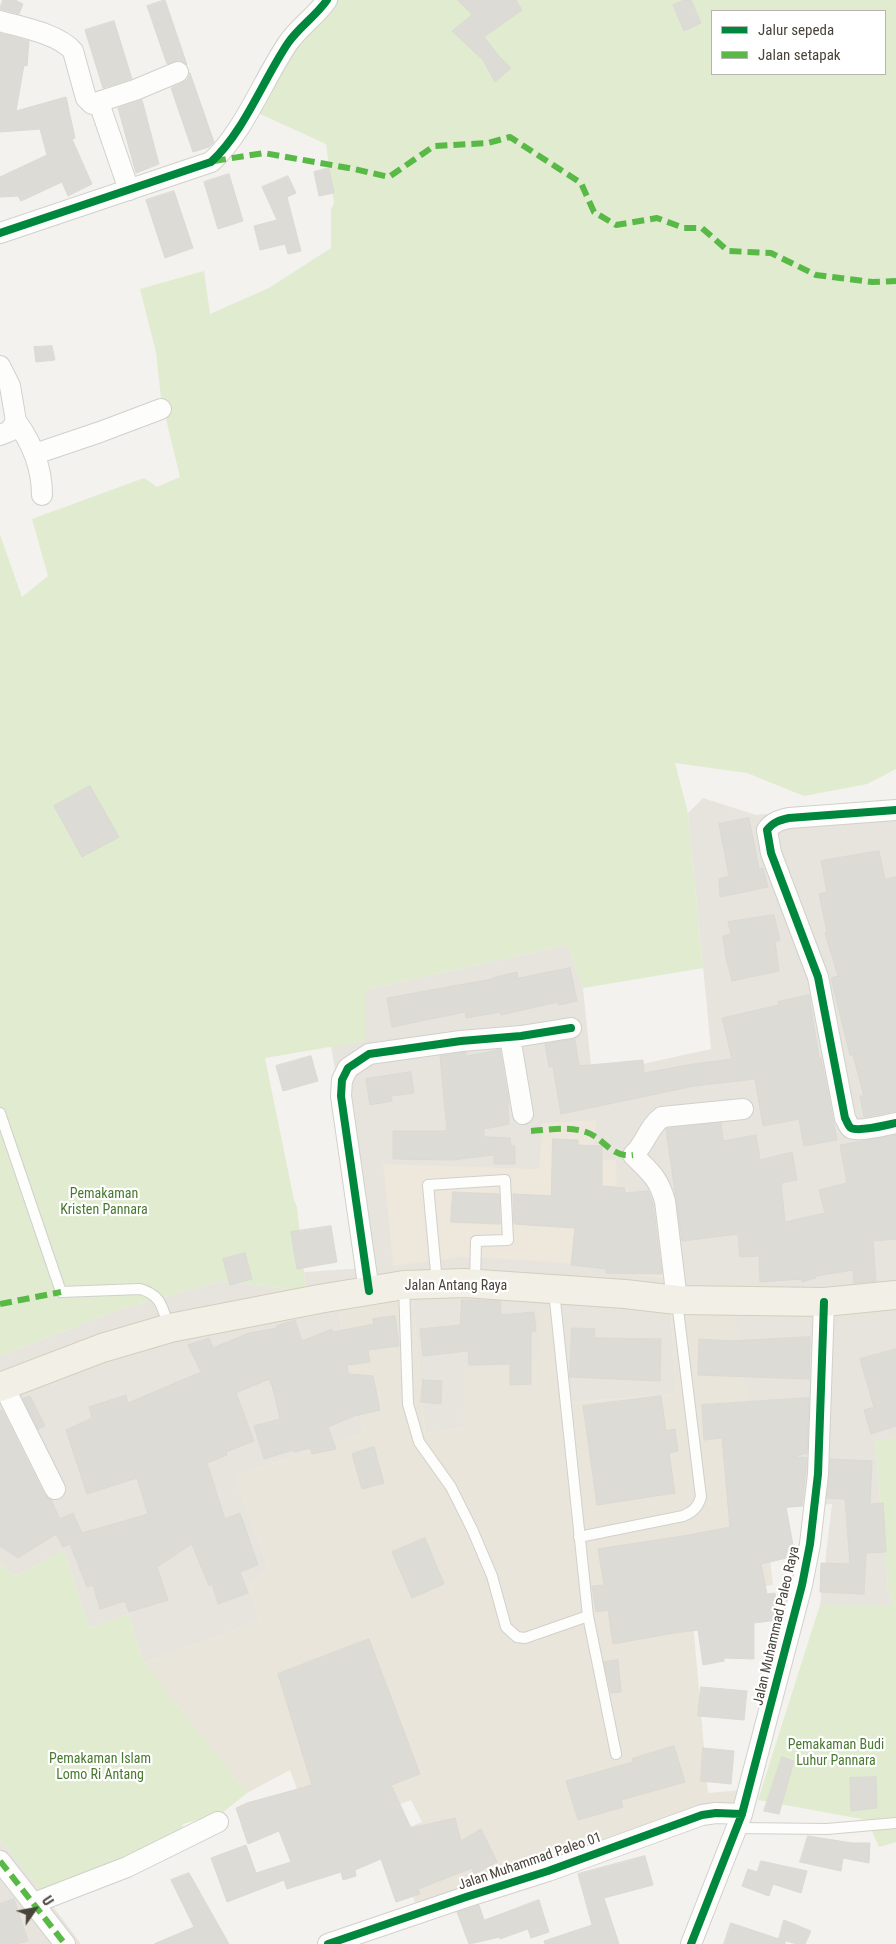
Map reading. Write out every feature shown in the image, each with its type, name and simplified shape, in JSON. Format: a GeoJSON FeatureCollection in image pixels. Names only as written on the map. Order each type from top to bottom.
{"type":"FeatureCollection","features":[{"type":"Feature","properties":{"kind":"main road","name":"Jalan Antang Raya"},"geometry":{"type":"LineString","coordinates":[[2,1386],[102,1348],[170,1328],[319,1299],[404,1285],[437,1283],[475,1284],[625,1294],[677,1300],[824,1302],[896,1295]]}},
{"type":"Feature","properties":{"kind":"street"},"geometry":{"type":"LineString","coordinates":[[0,234],[211,162],[225,150],[290,40],[327,0]]}},
{"type":"Feature","properties":{"kind":"street"},"geometry":{"type":"LineString","coordinates":[[0,21],[44,34],[68,46],[73,51],[86,98],[92,104],[135,90],[178,72]]}},
{"type":"Feature","properties":{"kind":"street"},"geometry":{"type":"LineString","coordinates":[[99,102],[129,190]]}},
{"type":"Feature","properties":{"kind":"street"},"geometry":{"type":"LineString","coordinates":[[0,366],[10,386],[16,421],[35,454],[42,482],[42,495]]}},
{"type":"Feature","properties":{"kind":"street"},"geometry":{"type":"LineString","coordinates":[[35,454],[161,409]]}},
{"type":"Feature","properties":{"kind":"street"},"geometry":{"type":"LineString","coordinates":[[0,435],[10,431],[16,421]]}},
{"type":"Feature","properties":{"kind":"street"},"geometry":{"type":"LineString","coordinates":[[896,810],[789,818],[771,824],[767,830],[771,853],[818,977],[845,1118],[849,1126],[854,1129],[896,1123]]}},
{"type":"Feature","properties":{"kind":"street"},"geometry":{"type":"LineString","coordinates":[[369,1291],[341,1096],[342,1080],[348,1068],[369,1054],[571,1028]]}},
{"type":"Feature","properties":{"kind":"street"},"geometry":{"type":"LineString","coordinates":[[510,1037],[523,1114]]}},
{"type":"Feature","properties":{"kind":"street"},"geometry":{"type":"LineString","coordinates":[[677,1300],[662,1189],[656,1178],[633,1155],[638,1150],[652,1125],[662,1117],[743,1109]]}},
{"type":"Feature","properties":{"kind":"street","name":"Jalan Muhammad Paleo Raya"},"geometry":{"type":"LineString","coordinates":[[691,1944],[739,1821],[802,1585],[810,1544],[818,1474],[824,1302]]}},
{"type":"Feature","properties":{"kind":"street"},"geometry":{"type":"LineString","coordinates":[[2,1386],[56,1490]]}},
{"type":"Feature","properties":{"kind":"street","name":"Jalan Muhammad Paleo 01"},"geometry":{"type":"LineString","coordinates":[[328,1944],[362,1939],[702,1815],[716,1813],[739,1821]]}},
{"type":"Feature","properties":{"kind":"street"},"geometry":{"type":"LineString","coordinates":[[34,1903],[127,1867],[218,1822]]}},
{"type":"Feature","properties":{"kind":"street"},"geometry":{"type":"LineString","coordinates":[[2,1867],[34,1903],[65,1944]]}},
{"type":"Feature","properties":{"kind":"lane"},"geometry":{"type":"LineString","coordinates":[[0,1113],[61,1292],[140,1289],[155,1295],[170,1328]]}},
{"type":"Feature","properties":{"kind":"lane"},"geometry":{"type":"LineString","coordinates":[[437,1283],[428,1185],[506,1180],[508,1240],[476,1241],[475,1284]]}},
{"type":"Feature","properties":{"kind":"lane"},"geometry":{"type":"LineString","coordinates":[[404,1285],[408,1404],[419,1442],[451,1487],[472,1530],[492,1576],[506,1627],[517,1637],[525,1638],[588,1616]]}},
{"type":"Feature","properties":{"kind":"lane"},"geometry":{"type":"LineString","coordinates":[[553,1290],[588,1616],[616,1754]]}},
{"type":"Feature","properties":{"kind":"lane"},"geometry":{"type":"LineString","coordinates":[[579,1537],[683,1516],[692,1512],[702,1497],[677,1300]]}},
{"type":"Feature","properties":{"kind":"lane"},"geometry":{"type":"LineString","coordinates":[[739,1821],[827,1829],[896,1823]]}},
{"type":"Feature","properties":{"kind":"shaded area"},"geometry":{"type":"Polygon","coordinates":[[[703,798],[756,815],[896,802],[896,1437],[875,1442],[888,1589],[893,1605],[820,1605],[832,1504],[764,1510],[671,1312],[676,1394],[565,1403],[538,1357],[515,1365],[463,1427],[425,1434],[412,1291],[336,1301],[364,1433],[235,1476],[268,1567],[249,1583],[260,1621],[144,1663],[128,1614],[89,1628],[64,1550],[16,1576],[0,1564],[0,1356],[115,1311],[221,1281],[306,1291],[304,1272],[367,1268],[331,1046],[365,1041],[365,990],[567,945],[583,988],[592,1075],[711,1049],[688,813],[703,798]]]}},
{"type":"Feature","properties":{"kind":"shaded area"},"geometry":{"type":"Polygon","coordinates":[[[596,1120],[593,1162],[616,1159],[617,1186],[628,1188],[633,1224],[664,1220],[666,1279],[554,1262],[464,1257],[393,1266],[383,1164],[539,1169],[542,1123],[596,1120]]]}},
{"type":"Feature","properties":{"kind":"shaded area"},"geometry":{"type":"Polygon","coordinates":[[[412,1290],[425,1434],[463,1427],[464,1368],[515,1365],[538,1357],[538,1311],[559,1307],[566,1403],[676,1394],[671,1312],[734,1309],[773,1585],[691,1599],[708,1793],[741,1790],[737,1812],[422,1920],[389,1835],[422,1822],[411,1800],[314,1837],[290,1770],[247,1793],[144,1663],[260,1621],[249,1583],[268,1567],[235,1476],[364,1433],[336,1301],[412,1290]]]}},
{"type":"Feature","properties":{"kind":"shaded area"},"geometry":{"type":"Polygon","coordinates":[[[0,1840],[46,1897],[81,1944],[0,1944],[0,1840]]]}},
{"type":"Feature","properties":{"kind":"green space","name":"Pemakaman Kristen Pannara"},"geometry":{"type":"Polygon","coordinates":[[[334,0],[896,0],[896,769],[867,784],[804,796],[747,773],[675,763],[688,813],[703,968],[583,988],[567,945],[365,990],[365,1041],[265,1058],[297,1207],[306,1291],[221,1281],[115,1311],[0,1356],[0,535],[22,597],[48,576],[32,519],[144,478],[157,487],[180,477],[161,398],[156,352],[140,289],[204,271],[210,314],[269,288],[331,248],[331,210],[334,203],[326,144],[258,113],[302,38],[334,0]]]}},
{"type":"Feature","properties":{"kind":"green space","name":"Pemakaman Budi Luhur Pannara"},"geometry":{"type":"Polygon","coordinates":[[[896,1437],[896,1842],[879,1847],[867,1820],[758,1800],[820,1605],[893,1605],[888,1589],[875,1442],[896,1437]]]}},
{"type":"Feature","properties":{"kind":"green space","name":"Pemakaman Islam Lomo Ri Antang"},"geometry":{"type":"Polygon","coordinates":[[[64,1550],[89,1628],[128,1614],[144,1663],[247,1793],[222,1813],[183,1824],[177,1845],[46,1897],[0,1840],[0,1564],[16,1576],[64,1550]]]}},
{"type":"Feature","properties":{"kind":"building"},"geometry":{"type":"Polygon","coordinates":[[[3,0],[15,0],[23,4],[19,14],[0,9],[3,0]]]}},
{"type":"Feature","properties":{"kind":"building"},"geometry":{"type":"Polygon","coordinates":[[[165,0],[187,65],[179,60],[167,64],[147,6],[165,0]]]}},
{"type":"Feature","properties":{"kind":"building"},"geometry":{"type":"Polygon","coordinates":[[[458,0],[516,0],[522,10],[484,37],[511,68],[495,82],[483,60],[452,31],[472,15],[458,0]]]}},
{"type":"Feature","properties":{"kind":"building"},"geometry":{"type":"Polygon","coordinates":[[[685,0],[691,0],[701,23],[684,31],[673,5],[685,0]]]}},
{"type":"Feature","properties":{"kind":"building"},"geometry":{"type":"Polygon","coordinates":[[[114,21],[132,79],[103,88],[85,30],[114,21]]]}},
{"type":"Feature","properties":{"kind":"building"},"geometry":{"type":"Polygon","coordinates":[[[0,33],[29,41],[27,66],[24,65],[16,111],[66,97],[75,138],[72,139],[92,184],[68,196],[62,182],[21,201],[18,196],[0,197],[0,177],[47,155],[40,129],[0,132],[0,33]]]}},
{"type":"Feature","properties":{"kind":"building"},"geometry":{"type":"Polygon","coordinates":[[[190,73],[214,142],[209,147],[193,152],[171,88],[187,80],[190,73]]]}},
{"type":"Feature","properties":{"kind":"building"},"geometry":{"type":"Polygon","coordinates":[[[142,100],[159,164],[136,173],[118,108],[142,100]]]}},
{"type":"Feature","properties":{"kind":"building"},"geometry":{"type":"Polygon","coordinates":[[[329,168],[334,193],[319,196],[314,172],[329,168]]]}},
{"type":"Feature","properties":{"kind":"building"},"geometry":{"type":"Polygon","coordinates":[[[229,174],[243,221],[218,229],[204,182],[229,174]]]}},
{"type":"Feature","properties":{"kind":"building"},"geometry":{"type":"Polygon","coordinates":[[[288,176],[296,193],[287,197],[301,251],[288,254],[285,244],[260,250],[254,226],[277,220],[262,187],[288,176]]]}},
{"type":"Feature","properties":{"kind":"building"},"geometry":{"type":"Polygon","coordinates":[[[174,191],[193,248],[165,258],[146,200],[174,191]]]}},
{"type":"Feature","properties":{"kind":"building"},"geometry":{"type":"Polygon","coordinates":[[[52,346],[55,360],[36,362],[34,347],[52,346]]]}},
{"type":"Feature","properties":{"kind":"building"},"geometry":{"type":"Polygon","coordinates":[[[90,786],[119,837],[82,857],[54,806],[90,786]]]}},
{"type":"Feature","properties":{"kind":"building"},"geometry":{"type":"Polygon","coordinates":[[[749,818],[759,869],[763,868],[768,887],[720,897],[719,879],[729,876],[719,824],[749,818]]]}},
{"type":"Feature","properties":{"kind":"building"},"geometry":{"type":"Polygon","coordinates":[[[879,851],[885,879],[896,877],[896,1111],[864,1117],[860,1096],[864,1096],[853,1055],[850,1055],[831,978],[838,976],[825,933],[827,932],[819,894],[827,892],[821,861],[879,851]]]}},
{"type":"Feature","properties":{"kind":"building"},"geometry":{"type":"Polygon","coordinates":[[[774,915],[780,941],[775,941],[779,971],[732,981],[723,936],[731,934],[728,922],[774,915]]]}},
{"type":"Feature","properties":{"kind":"building"},"geometry":{"type":"Polygon","coordinates":[[[570,968],[577,1001],[559,1005],[558,1002],[501,1015],[500,1012],[466,1018],[465,1012],[392,1027],[387,998],[492,979],[517,972],[518,978],[570,968]]]}},
{"type":"Feature","properties":{"kind":"building"},"geometry":{"type":"Polygon","coordinates":[[[809,995],[819,1058],[821,1058],[837,1140],[804,1146],[799,1119],[763,1126],[755,1079],[694,1086],[561,1114],[553,1067],[549,1067],[545,1044],[575,1039],[579,1066],[643,1060],[644,1073],[732,1059],[722,1018],[779,1005],[778,1002],[809,995]]]}},
{"type":"Feature","properties":{"kind":"building"},"geometry":{"type":"Polygon","coordinates":[[[500,1050],[509,1103],[509,1124],[484,1129],[484,1137],[510,1138],[511,1146],[515,1146],[515,1164],[494,1164],[494,1155],[452,1160],[393,1159],[393,1131],[447,1131],[440,1056],[466,1052],[466,1056],[500,1050]]]}},
{"type":"Feature","properties":{"kind":"building"},"geometry":{"type":"Polygon","coordinates":[[[311,1056],[318,1081],[283,1091],[276,1066],[311,1056]]]}},
{"type":"Feature","properties":{"kind":"building"},"geometry":{"type":"Polygon","coordinates":[[[411,1072],[414,1093],[391,1096],[392,1101],[370,1105],[366,1079],[411,1072]]]}},
{"type":"Feature","properties":{"kind":"building"},"geometry":{"type":"Polygon","coordinates":[[[721,1123],[723,1141],[756,1135],[760,1160],[792,1152],[797,1180],[781,1183],[785,1222],[825,1213],[819,1190],[847,1183],[840,1145],[896,1135],[896,1239],[873,1241],[876,1281],[854,1283],[853,1270],[816,1276],[816,1278],[802,1282],[802,1279],[760,1282],[759,1256],[740,1257],[738,1234],[682,1241],[666,1129],[721,1123]]]}},
{"type":"Feature","properties":{"kind":"building"},"geometry":{"type":"Polygon","coordinates":[[[553,1139],[578,1140],[578,1145],[602,1146],[602,1186],[625,1188],[625,1193],[648,1191],[653,1204],[662,1274],[606,1273],[606,1269],[571,1265],[575,1228],[514,1224],[513,1194],[551,1196],[553,1139]]]}},
{"type":"Feature","properties":{"kind":"building"},"geometry":{"type":"Polygon","coordinates":[[[453,1192],[499,1194],[500,1224],[451,1222],[453,1192]]]}},
{"type":"Feature","properties":{"kind":"building"},"geometry":{"type":"Polygon","coordinates":[[[331,1226],[337,1262],[297,1269],[291,1232],[331,1226]]]}},
{"type":"Feature","properties":{"kind":"building"},"geometry":{"type":"Polygon","coordinates":[[[245,1253],[252,1279],[230,1285],[223,1259],[245,1253]]]}},
{"type":"Feature","properties":{"kind":"building"},"geometry":{"type":"Polygon","coordinates":[[[462,1300],[500,1301],[501,1315],[534,1312],[536,1331],[531,1332],[531,1384],[510,1385],[510,1364],[469,1365],[468,1351],[423,1356],[420,1329],[460,1325],[462,1300]]]}},
{"type":"Feature","properties":{"kind":"building"},"geometry":{"type":"Polygon","coordinates":[[[395,1316],[399,1346],[368,1350],[370,1362],[347,1365],[348,1374],[373,1376],[380,1410],[354,1416],[328,1427],[336,1449],[312,1454],[310,1448],[294,1452],[293,1450],[264,1459],[254,1426],[280,1419],[272,1385],[269,1379],[236,1393],[254,1441],[226,1452],[227,1455],[207,1463],[225,1519],[240,1513],[258,1565],[240,1572],[248,1593],[218,1604],[212,1584],[209,1586],[192,1544],[157,1567],[168,1600],[129,1612],[125,1601],[100,1609],[93,1585],[87,1587],[70,1544],[63,1547],[56,1534],[18,1558],[0,1546],[0,1411],[2,1410],[44,1494],[51,1500],[60,1519],[73,1513],[82,1533],[148,1514],[137,1478],[87,1494],[66,1430],[92,1418],[89,1407],[126,1395],[128,1403],[201,1372],[188,1345],[209,1338],[213,1348],[249,1333],[277,1328],[276,1326],[295,1320],[302,1341],[332,1329],[333,1332],[374,1324],[373,1319],[395,1316]]]}},
{"type":"Feature","properties":{"kind":"building"},"geometry":{"type":"Polygon","coordinates":[[[572,1328],[595,1329],[594,1338],[661,1339],[660,1381],[570,1377],[572,1328]]]}},
{"type":"Feature","properties":{"kind":"building"},"geometry":{"type":"Polygon","coordinates":[[[810,1337],[809,1379],[698,1375],[699,1339],[732,1341],[810,1337]]]}},
{"type":"Feature","properties":{"kind":"building"},"geometry":{"type":"Polygon","coordinates":[[[896,1349],[896,1426],[871,1434],[864,1410],[874,1407],[860,1359],[896,1349]]]}},
{"type":"Feature","properties":{"kind":"building"},"geometry":{"type":"Polygon","coordinates":[[[423,1380],[442,1381],[441,1404],[421,1402],[423,1380]]]}},
{"type":"Feature","properties":{"kind":"building"},"geometry":{"type":"Polygon","coordinates":[[[30,1396],[45,1426],[38,1429],[23,1399],[30,1396]]]}},
{"type":"Feature","properties":{"kind":"building"},"geometry":{"type":"Polygon","coordinates":[[[661,1396],[666,1431],[675,1429],[678,1451],[669,1453],[675,1493],[597,1505],[583,1406],[661,1396]]]}},
{"type":"Feature","properties":{"kind":"building"},"geometry":{"type":"Polygon","coordinates":[[[809,1398],[807,1453],[793,1457],[807,1458],[802,1506],[786,1507],[795,1556],[761,1564],[767,1594],[775,1593],[777,1620],[754,1623],[754,1659],[724,1658],[724,1661],[703,1665],[698,1630],[613,1644],[608,1610],[596,1612],[592,1586],[604,1585],[598,1549],[730,1527],[722,1438],[704,1440],[702,1405],[809,1398]]]}},
{"type":"Feature","properties":{"kind":"building"},"geometry":{"type":"Polygon","coordinates":[[[374,1447],[384,1483],[362,1489],[352,1454],[374,1447]]]}},
{"type":"Feature","properties":{"kind":"building"},"geometry":{"type":"Polygon","coordinates":[[[830,1459],[872,1461],[870,1504],[883,1503],[886,1552],[866,1553],[864,1594],[820,1592],[821,1563],[850,1564],[845,1499],[827,1498],[830,1459]]]}},
{"type":"Feature","properties":{"kind":"building"},"geometry":{"type":"Polygon","coordinates":[[[425,1538],[444,1584],[412,1598],[392,1552],[425,1538]]]}},
{"type":"Feature","properties":{"kind":"building"},"geometry":{"type":"Polygon","coordinates":[[[369,1639],[420,1774],[391,1785],[411,1828],[455,1818],[461,1841],[481,1829],[497,1862],[474,1874],[472,1868],[418,1889],[420,1894],[396,1902],[381,1859],[355,1870],[356,1876],[343,1880],[341,1872],[287,1889],[284,1880],[227,1902],[211,1858],[246,1845],[256,1873],[291,1862],[279,1831],[248,1844],[236,1808],[247,1803],[312,1785],[278,1674],[369,1639]]]}},
{"type":"Feature","properties":{"kind":"building"},"geometry":{"type":"Polygon","coordinates":[[[618,1660],[621,1692],[611,1693],[604,1662],[618,1660]]]}},
{"type":"Feature","properties":{"kind":"building"},"geometry":{"type":"Polygon","coordinates":[[[701,1687],[747,1691],[744,1720],[698,1716],[701,1687]]]}},
{"type":"Feature","properties":{"kind":"building"},"geometry":{"type":"Polygon","coordinates":[[[674,1746],[685,1782],[621,1800],[623,1807],[578,1820],[566,1781],[633,1762],[632,1759],[674,1746]]]}},
{"type":"Feature","properties":{"kind":"building"},"geometry":{"type":"Polygon","coordinates":[[[703,1748],[734,1751],[731,1784],[701,1781],[703,1748]]]}},
{"type":"Feature","properties":{"kind":"building"},"geometry":{"type":"Polygon","coordinates":[[[782,1757],[794,1761],[779,1814],[764,1811],[782,1757]]]}},
{"type":"Feature","properties":{"kind":"building"},"geometry":{"type":"Polygon","coordinates":[[[876,1777],[877,1808],[851,1811],[850,1778],[876,1777]]]}},
{"type":"Feature","properties":{"kind":"building"},"geometry":{"type":"Polygon","coordinates":[[[808,1836],[852,1843],[870,1843],[869,1863],[843,1858],[841,1871],[800,1862],[808,1836]]]}},
{"type":"Feature","properties":{"kind":"building"},"geometry":{"type":"Polygon","coordinates":[[[645,1856],[653,1885],[604,1898],[619,1944],[545,1944],[544,1941],[592,1925],[578,1874],[645,1856]]]}},
{"type":"Feature","properties":{"kind":"building"},"geometry":{"type":"Polygon","coordinates":[[[761,1861],[807,1871],[801,1893],[773,1884],[769,1896],[742,1886],[748,1869],[757,1872],[761,1861]]]}},
{"type":"Feature","properties":{"kind":"building"},"geometry":{"type":"Polygon","coordinates":[[[189,1873],[229,1944],[154,1944],[194,1927],[171,1880],[189,1873]]]}},
{"type":"Feature","properties":{"kind":"building"},"geometry":{"type":"Polygon","coordinates":[[[14,1899],[28,1941],[17,1944],[0,1944],[0,1904],[14,1899]]]}},
{"type":"Feature","properties":{"kind":"building"},"geometry":{"type":"Polygon","coordinates":[[[539,1900],[549,1932],[531,1938],[528,1929],[500,1939],[500,1937],[469,1944],[457,1912],[479,1905],[484,1920],[539,1900]]]}},
{"type":"Feature","properties":{"kind":"building"},"geometry":{"type":"Polygon","coordinates":[[[784,1920],[811,1931],[805,1944],[797,1944],[779,1939],[784,1920]]]}},
{"type":"Feature","properties":{"kind":"building"},"geometry":{"type":"Polygon","coordinates":[[[731,1923],[785,1941],[785,1944],[724,1944],[731,1923]]]}},
{"type":"Feature","properties":{"kind":"marked path"},"geometry":{"type":"LineString","coordinates":[[214,161],[264,153],[389,177],[434,146],[488,143],[510,137],[581,183],[594,212],[616,225],[657,218],[684,228],[702,228],[728,251],[771,253],[816,275],[872,282],[896,281]]}},
{"type":"Feature","properties":{"kind":"marked path"},"geometry":{"type":"LineString","coordinates":[[531,1131],[579,1130],[592,1135],[619,1154],[633,1155]]}},
{"type":"Feature","properties":{"kind":"marked path"},"geometry":{"type":"LineString","coordinates":[[0,1304],[61,1292]]}},
{"type":"Feature","properties":{"kind":"marked path"},"geometry":{"type":"LineString","coordinates":[[0,1861],[65,1944]]}},
{"type":"Feature","properties":{"kind":"cycle path"},"geometry":{"type":"LineString","coordinates":[[0,233],[211,162],[223,150],[243,121],[288,43],[327,0]]}},
{"type":"Feature","properties":{"kind":"cycle path"},"geometry":{"type":"LineString","coordinates":[[896,810],[789,818],[777,822],[767,830],[771,853],[818,977],[845,1118],[850,1127],[855,1129],[873,1128],[896,1123]]}},
{"type":"Feature","properties":{"kind":"cycle path"},"geometry":{"type":"LineString","coordinates":[[369,1291],[341,1096],[342,1080],[348,1068],[369,1054],[461,1041],[521,1036],[571,1028]]}},
{"type":"Feature","properties":{"kind":"cycle path"},"geometry":{"type":"LineString","coordinates":[[691,1944],[742,1814],[802,1585],[810,1544],[818,1474],[824,1302]]}},
{"type":"Feature","properties":{"kind":"cycle path"},"geometry":{"type":"LineString","coordinates":[[328,1944],[548,1871],[702,1815],[716,1813],[742,1814]]}}]}
